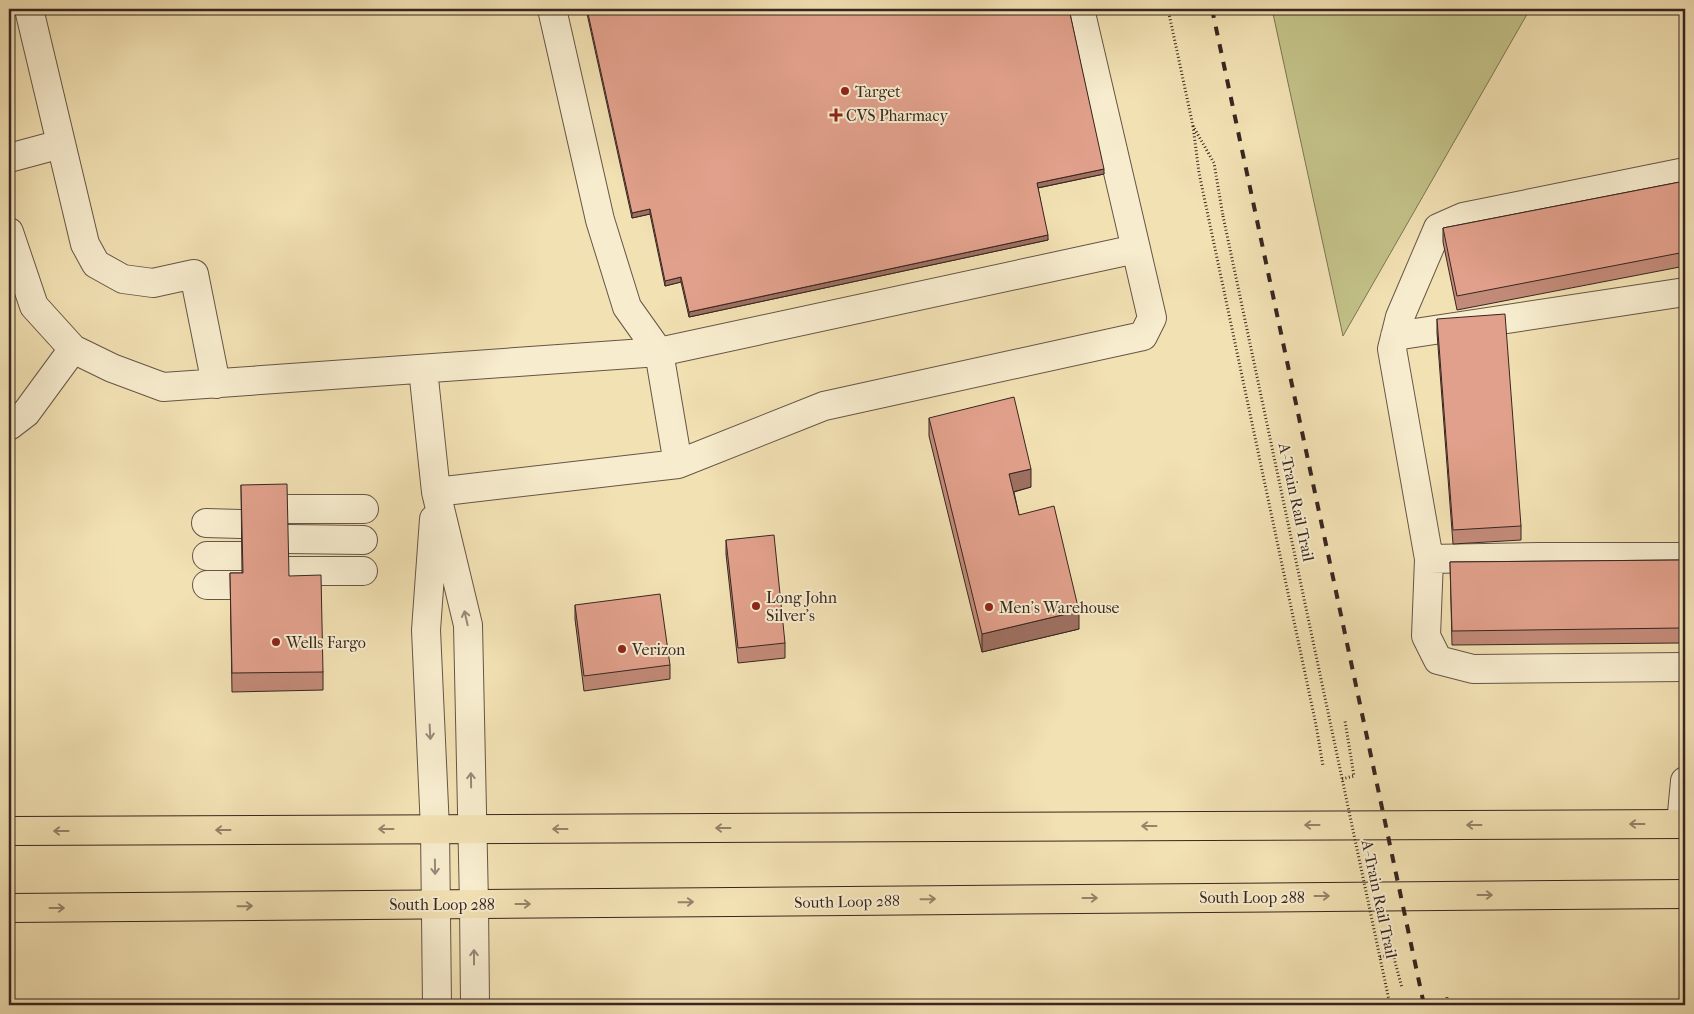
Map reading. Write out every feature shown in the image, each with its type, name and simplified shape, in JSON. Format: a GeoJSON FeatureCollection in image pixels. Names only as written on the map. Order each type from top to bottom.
{"type":"FeatureCollection","features":[{"type":"Feature","properties":{"kind":"highway"},"geometry":{"type":"LineString","coordinates":[[9,831],[1683,824]]}},
{"type":"Feature","properties":{"kind":"highway","name":"South Loop 288"},"geometry":{"type":"LineString","coordinates":[[9,908],[1685,894]]}},
{"type":"Feature","properties":{"kind":"lane"},"geometry":{"type":"LineString","coordinates":[[29,9],[85,244],[96,264],[123,279],[153,283],[194,274],[216,384]]}},
{"type":"Feature","properties":{"kind":"lane"},"geometry":{"type":"LineString","coordinates":[[552,9],[600,220],[627,307],[659,352],[678,464]]}},
{"type":"Feature","properties":{"kind":"lane"},"geometry":{"type":"LineString","coordinates":[[436,492],[678,464],[824,406],[1144,336],[1152,318],[1080,9]]}},
{"type":"Feature","properties":{"kind":"lane"},"geometry":{"type":"LineString","coordinates":[[9,158],[61,144]]}},
{"type":"Feature","properties":{"kind":"lane"},"geometry":{"type":"LineString","coordinates":[[1685,172],[1463,217],[1438,228],[1400,317],[1392,349],[1429,559],[1426,636],[1438,660],[1473,668],[1685,667]]}},
{"type":"Feature","properties":{"kind":"lane"},"geometry":{"type":"LineString","coordinates":[[9,232],[34,306],[73,349],[112,368],[164,387],[659,352],[1136,249]]}},
{"type":"Feature","properties":{"kind":"lane"},"geometry":{"type":"LineString","coordinates":[[1396,336],[1685,292]]}},
{"type":"Feature","properties":{"kind":"lane"},"geometry":{"type":"LineString","coordinates":[[9,426],[26,413],[73,349]]}},
{"type":"Feature","properties":{"kind":"lane"},"geometry":{"type":"LineString","coordinates":[[423,369],[436,492],[468,625],[475,1005]]}},
{"type":"Feature","properties":{"kind":"lane"},"geometry":{"type":"LineString","coordinates":[[436,492],[426,630],[435,829],[437,1005]]}},
{"type":"Feature","properties":{"kind":"lane"},"geometry":{"type":"LineString","coordinates":[[206,547],[242,547],[206,547]]}},
{"type":"Feature","properties":{"kind":"lane"},"geometry":{"type":"LineString","coordinates":[[288,547],[363,548],[288,547]]}},
{"type":"Feature","properties":{"kind":"lane"},"geometry":{"type":"LineString","coordinates":[[1429,559],[1540,556],[1685,557]]}},
{"type":"Feature","properties":{"kind":"lane"},"geometry":{"type":"LineString","coordinates":[[1683,824],[1685,781]]}},
{"type":"Feature","properties":{"kind":"path","name":"A-Train Rail Trail"},"geometry":{"type":"LineString","coordinates":[[1168,9],[1193,126],[1214,163],[1390,1005]]}},
{"type":"Feature","properties":{"kind":"path"},"geometry":{"type":"LineString","coordinates":[[1193,126],[1199,172],[1314,716],[1322,766]]}},
{"type":"Feature","properties":{"kind":"path"},"geometry":{"type":"LineString","coordinates":[[1342,779],[1354,776],[1345,721]]}},
{"type":"Feature","properties":{"kind":"path"},"geometry":{"type":"LineString","coordinates":[[1380,956],[1392,954],[1402,988]]}},
{"type":"Feature","properties":{"kind":"path"},"geometry":{"type":"LineString","coordinates":[[1446,1005],[1447,998]]}},
{"type":"Feature","properties":{"kind":"shaded area"},"geometry":{"type":"Polygon","coordinates":[[[1272,9],[1530,9],[1343,336],[1272,9]]]}},
{"type":"Feature","properties":{"kind":"building","name":"Target"},"geometry":{"type":"Polygon","coordinates":[[[587,9],[1069,9],[1104,169],[1037,183],[1048,235],[689,312],[681,277],[665,281],[650,209],[632,213],[587,9]]]}},
{"type":"Feature","properties":{"kind":"building"},"geometry":{"type":"Polygon","coordinates":[[[1685,181],[1685,252],[1457,296],[1443,228],[1685,181]]]}},
{"type":"Feature","properties":{"kind":"building"},"geometry":{"type":"Polygon","coordinates":[[[1505,314],[1521,526],[1453,530],[1437,319],[1505,314]]]}},
{"type":"Feature","properties":{"kind":"building"},"geometry":{"type":"Polygon","coordinates":[[[1014,397],[1031,469],[1009,474],[1019,515],[1054,506],[1079,611],[982,634],[929,418],[1014,397]]]}},
{"type":"Feature","properties":{"kind":"building","name":"Wells Fargo"},"geometry":{"type":"Polygon","coordinates":[[[287,484],[289,576],[321,575],[323,672],[232,673],[230,573],[243,573],[241,485],[287,484]]]}},
{"type":"Feature","properties":{"kind":"building","name":"Long John Silver's"},"geometry":{"type":"Polygon","coordinates":[[[774,535],[785,643],[738,648],[726,540],[774,535]]]}},
{"type":"Feature","properties":{"kind":"building"},"geometry":{"type":"Polygon","coordinates":[[[1680,560],[1681,628],[1452,631],[1450,562],[1680,560]]]}},
{"type":"Feature","properties":{"kind":"building","name":"Verizon"},"geometry":{"type":"Polygon","coordinates":[[[660,594],[670,665],[584,676],[575,605],[660,594]]]}},
{"type":"Feature","properties":{"kind":"railway"},"geometry":{"type":"LineString","coordinates":[[1212,9],[1424,1005]]}},
{"type":"Feature","properties":{"kind":"place","name":"Target"},"geometry":{"type":"Point","coordinates":[845,91]}},
{"type":"Feature","properties":{"kind":"place","name":"CVS Pharmacy"},"geometry":{"type":"Point","coordinates":[836,115]}},
{"type":"Feature","properties":{"kind":"place","name":"Long John Silver's"},"geometry":{"type":"Point","coordinates":[756,606]}},
{"type":"Feature","properties":{"kind":"place","name":"Men's Warehouse"},"geometry":{"type":"Point","coordinates":[989,607]}},
{"type":"Feature","properties":{"kind":"place","name":"Wells Fargo"},"geometry":{"type":"Point","coordinates":[276,642]}},
{"type":"Feature","properties":{"kind":"place","name":"Verizon"},"geometry":{"type":"Point","coordinates":[622,649]}}]}
